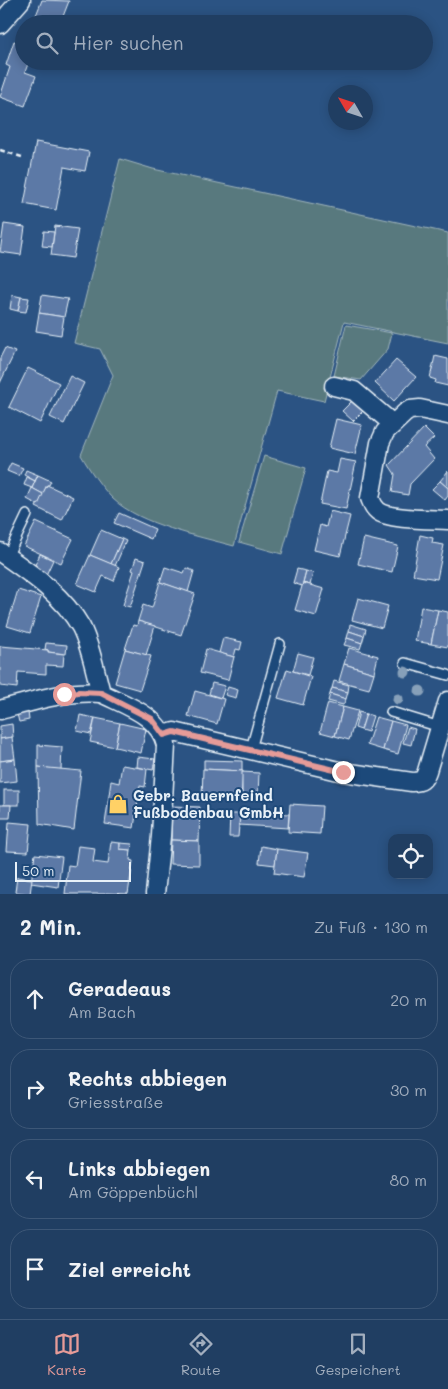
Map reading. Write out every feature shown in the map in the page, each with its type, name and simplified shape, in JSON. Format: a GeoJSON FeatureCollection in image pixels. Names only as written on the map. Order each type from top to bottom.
{"type":"FeatureCollection","features":[{"type":"Feature","properties":{"kind":"street"},"geometry":{"type":"LineString","coordinates":[[0,24],[21,0]]}},
{"type":"Feature","properties":{"kind":"street"},"geometry":{"type":"LineString","coordinates":[[334,386],[354,391],[393,424]]}},
{"type":"Feature","properties":{"kind":"street"},"geometry":{"type":"LineString","coordinates":[[448,415],[420,409],[410,410],[385,432],[380,443],[370,498],[373,506],[379,512],[388,516],[448,520]]}},
{"type":"Feature","properties":{"kind":"street"},"geometry":{"type":"LineString","coordinates":[[3,555],[48,586],[80,626],[86,640],[101,693]]}},
{"type":"Feature","properties":{"kind":"street"},"geometry":{"type":"LineString","coordinates":[[0,710],[64,694],[79,692],[101,693],[152,719],[164,735],[166,745],[161,836],[155,894]]}},
{"type":"Feature","properties":{"kind":"street"},"geometry":{"type":"LineString","coordinates":[[164,735],[174,732],[343,772],[419,782],[425,778],[448,701]]}},
{"type":"Feature","properties":{"kind":"lane"},"geometry":{"type":"LineString","coordinates":[[3,555],[27,515]]}},
{"type":"Feature","properties":{"kind":"lane"},"geometry":{"type":"LineString","coordinates":[[251,749],[280,644]]}},
{"type":"Feature","properties":{"kind":"lane"},"geometry":{"type":"LineString","coordinates":[[405,663],[448,675]]}},
{"type":"Feature","properties":{"kind":"lane"},"geometry":{"type":"LineString","coordinates":[[391,712],[440,727]]}},
{"type":"Feature","properties":{"kind":"path"},"geometry":{"type":"LineString","coordinates":[[0,150],[26,158]]}},
{"type":"Feature","properties":{"kind":"green space"},"geometry":{"type":"Polygon","coordinates":[[[120,159],[153,169],[448,233],[448,343],[344,322],[324,401],[277,391],[234,546],[154,523],[125,508],[104,489],[81,455],[113,375],[100,349],[74,343],[120,159]]]}},
{"type":"Feature","properties":{"kind":"green space"},"geometry":{"type":"Polygon","coordinates":[[[346,325],[392,333],[388,349],[361,380],[334,376],[346,325]]]}},
{"type":"Feature","properties":{"kind":"green space"},"geometry":{"type":"Polygon","coordinates":[[[264,456],[306,468],[282,554],[239,542],[264,456]]]}},
{"type":"Feature","properties":{"kind":"building"},"geometry":{"type":"Polygon","coordinates":[[[42,0],[69,1],[64,15],[36,15],[42,0]]]}},
{"type":"Feature","properties":{"kind":"building"},"geometry":{"type":"Polygon","coordinates":[[[15,41],[15,70],[26,70],[25,72],[36,76],[25,106],[0,97],[10,67],[6,65],[15,41]]]}},
{"type":"Feature","properties":{"kind":"building"},"geometry":{"type":"Polygon","coordinates":[[[36,142],[89,152],[85,171],[64,167],[56,210],[24,204],[36,142]]]}},
{"type":"Feature","properties":{"kind":"building"},"geometry":{"type":"Polygon","coordinates":[[[4,224],[25,227],[21,255],[0,252],[4,224]]]}},
{"type":"Feature","properties":{"kind":"building"},"geometry":{"type":"Polygon","coordinates":[[[55,226],[78,229],[73,258],[51,255],[55,226]]]}},
{"type":"Feature","properties":{"kind":"building"},"geometry":{"type":"Polygon","coordinates":[[[44,231],[54,232],[52,247],[42,246],[44,231]]]}},
{"type":"Feature","properties":{"kind":"building"},"geometry":{"type":"Polygon","coordinates":[[[12,295],[21,297],[18,311],[10,309],[12,295]]]}},
{"type":"Feature","properties":{"kind":"building"},"geometry":{"type":"Polygon","coordinates":[[[42,295],[68,299],[64,317],[39,313],[42,295]]]}},
{"type":"Feature","properties":{"kind":"building"},"geometry":{"type":"Polygon","coordinates":[[[21,297],[29,298],[26,312],[18,311],[21,297]]]}},
{"type":"Feature","properties":{"kind":"building"},"geometry":{"type":"Polygon","coordinates":[[[39,313],[64,317],[61,335],[36,331],[39,313]]]}},
{"type":"Feature","properties":{"kind":"building"},"geometry":{"type":"Polygon","coordinates":[[[5,348],[15,352],[0,383],[0,358],[5,348]]]}},
{"type":"Feature","properties":{"kind":"building"},"geometry":{"type":"Polygon","coordinates":[[[435,356],[448,359],[448,386],[435,383],[436,380],[430,378],[435,356]]]}},
{"type":"Feature","properties":{"kind":"building"},"geometry":{"type":"Polygon","coordinates":[[[396,360],[416,377],[394,401],[375,383],[396,360]]]}},
{"type":"Feature","properties":{"kind":"building"},"geometry":{"type":"Polygon","coordinates":[[[28,368],[59,383],[40,423],[9,407],[28,368]]]}},
{"type":"Feature","properties":{"kind":"building"},"geometry":{"type":"Polygon","coordinates":[[[70,376],[84,383],[64,424],[50,417],[70,376]]]}},
{"type":"Feature","properties":{"kind":"building"},"geometry":{"type":"Polygon","coordinates":[[[353,400],[363,411],[353,421],[342,411],[353,400]]]}},
{"type":"Feature","properties":{"kind":"building"},"geometry":{"type":"Polygon","coordinates":[[[336,419],[362,425],[355,454],[329,448],[336,419]]]}},
{"type":"Feature","properties":{"kind":"building"},"geometry":{"type":"Polygon","coordinates":[[[424,428],[434,438],[424,447],[434,459],[410,484],[408,495],[392,492],[395,474],[389,465],[424,428]]]}},
{"type":"Feature","properties":{"kind":"building"},"geometry":{"type":"Polygon","coordinates":[[[340,459],[356,462],[346,509],[320,504],[327,471],[337,473],[340,459]]]}},
{"type":"Feature","properties":{"kind":"building"},"geometry":{"type":"Polygon","coordinates":[[[11,463],[23,468],[19,476],[7,471],[11,463]]]}},
{"type":"Feature","properties":{"kind":"building"},"geometry":{"type":"Polygon","coordinates":[[[26,470],[38,475],[35,481],[24,475],[26,470]]]}},
{"type":"Feature","properties":{"kind":"building"},"geometry":{"type":"Polygon","coordinates":[[[448,471],[448,488],[440,481],[448,471]]]}},
{"type":"Feature","properties":{"kind":"building"},"geometry":{"type":"Polygon","coordinates":[[[38,475],[51,481],[43,494],[32,488],[38,475]]]}},
{"type":"Feature","properties":{"kind":"building"},"geometry":{"type":"Polygon","coordinates":[[[27,477],[35,481],[32,488],[24,485],[27,477]]]}},
{"type":"Feature","properties":{"kind":"building"},"geometry":{"type":"Polygon","coordinates":[[[440,481],[448,488],[448,496],[445,500],[432,489],[440,481]]]}},
{"type":"Feature","properties":{"kind":"building"},"geometry":{"type":"Polygon","coordinates":[[[47,485],[73,497],[62,520],[36,507],[47,485]]]}},
{"type":"Feature","properties":{"kind":"building"},"geometry":{"type":"Polygon","coordinates":[[[32,488],[43,494],[38,505],[27,499],[32,488]]]}},
{"type":"Feature","properties":{"kind":"building"},"geometry":{"type":"Polygon","coordinates":[[[330,511],[350,516],[340,556],[314,550],[320,525],[326,527],[330,511]]]}},
{"type":"Feature","properties":{"kind":"building"},"geometry":{"type":"Polygon","coordinates":[[[119,513],[155,529],[151,539],[114,523],[119,513]]]}},
{"type":"Feature","properties":{"kind":"building"},"geometry":{"type":"Polygon","coordinates":[[[36,522],[73,539],[61,563],[24,546],[36,522]]]}},
{"type":"Feature","properties":{"kind":"building"},"geometry":{"type":"Polygon","coordinates":[[[101,530],[122,539],[111,564],[90,555],[101,530]]]}},
{"type":"Feature","properties":{"kind":"building"},"geometry":{"type":"Polygon","coordinates":[[[420,535],[433,538],[432,543],[444,545],[437,579],[413,575],[420,535]]]}},
{"type":"Feature","properties":{"kind":"building"},"geometry":{"type":"Polygon","coordinates":[[[364,538],[398,546],[392,572],[358,564],[364,538]]]}},
{"type":"Feature","properties":{"kind":"building"},"geometry":{"type":"Polygon","coordinates":[[[122,539],[126,541],[115,566],[111,564],[122,539]]]}},
{"type":"Feature","properties":{"kind":"building"},"geometry":{"type":"Polygon","coordinates":[[[40,554],[53,560],[46,575],[34,567],[40,554]]]}},
{"type":"Feature","properties":{"kind":"building"},"geometry":{"type":"Polygon","coordinates":[[[90,555],[119,567],[114,581],[103,576],[96,592],[77,584],[90,555]]]}},
{"type":"Feature","properties":{"kind":"building"},"geometry":{"type":"Polygon","coordinates":[[[136,558],[145,561],[130,607],[123,605],[134,571],[132,570],[136,558]]]}},
{"type":"Feature","properties":{"kind":"building"},"geometry":{"type":"Polygon","coordinates":[[[165,567],[184,573],[186,568],[194,571],[188,592],[160,582],[165,567]]]}},
{"type":"Feature","properties":{"kind":"building"},"geometry":{"type":"Polygon","coordinates":[[[297,569],[306,571],[302,586],[293,583],[297,569]]]}},
{"type":"Feature","properties":{"kind":"building"},"geometry":{"type":"Polygon","coordinates":[[[306,571],[313,573],[310,585],[303,583],[306,571]]]}},
{"type":"Feature","properties":{"kind":"building"},"geometry":{"type":"Polygon","coordinates":[[[160,582],[195,594],[181,635],[138,621],[143,605],[152,608],[160,582]]]}},
{"type":"Feature","properties":{"kind":"building"},"geometry":{"type":"Polygon","coordinates":[[[303,583],[324,589],[316,616],[295,610],[303,583]]]}},
{"type":"Feature","properties":{"kind":"building"},"geometry":{"type":"Polygon","coordinates":[[[18,590],[41,597],[30,633],[7,626],[18,590]]]}},
{"type":"Feature","properties":{"kind":"building"},"geometry":{"type":"Polygon","coordinates":[[[358,598],[388,606],[382,628],[352,620],[358,598]]]}},
{"type":"Feature","properties":{"kind":"building"},"geometry":{"type":"Polygon","coordinates":[[[421,607],[438,610],[431,644],[415,641],[421,607]]]}},
{"type":"Feature","properties":{"kind":"building"},"geometry":{"type":"Polygon","coordinates":[[[438,610],[448,612],[448,647],[431,644],[438,610]]]}},
{"type":"Feature","properties":{"kind":"building"},"geometry":{"type":"Polygon","coordinates":[[[138,621],[155,626],[146,655],[125,649],[133,625],[137,626],[138,621]]]}},
{"type":"Feature","properties":{"kind":"building"},"geometry":{"type":"Polygon","coordinates":[[[350,624],[366,629],[364,636],[349,631],[350,624]]]}},
{"type":"Feature","properties":{"kind":"building"},"geometry":{"type":"Polygon","coordinates":[[[349,631],[364,636],[362,643],[347,638],[349,631]]]}},
{"type":"Feature","properties":{"kind":"building"},"geometry":{"type":"Polygon","coordinates":[[[223,638],[242,642],[240,650],[236,649],[234,657],[219,653],[223,638]]]}},
{"type":"Feature","properties":{"kind":"building"},"geometry":{"type":"Polygon","coordinates":[[[347,638],[362,643],[360,649],[344,645],[347,638]]]}},
{"type":"Feature","properties":{"kind":"building"},"geometry":{"type":"Polygon","coordinates":[[[46,643],[67,645],[66,654],[48,652],[45,649],[46,643]]]}},
{"type":"Feature","properties":{"kind":"building"},"geometry":{"type":"Polygon","coordinates":[[[0,646],[48,650],[48,652],[64,654],[63,666],[46,665],[46,674],[18,672],[17,688],[0,686],[0,646]]]}},
{"type":"Feature","properties":{"kind":"building"},"geometry":{"type":"Polygon","coordinates":[[[349,648],[378,656],[374,673],[344,664],[349,648]]]}},
{"type":"Feature","properties":{"kind":"building"},"geometry":{"type":"Polygon","coordinates":[[[125,649],[151,656],[140,690],[115,683],[125,649]]]}},
{"type":"Feature","properties":{"kind":"building"},"geometry":{"type":"Polygon","coordinates":[[[206,649],[234,657],[228,680],[200,673],[206,649]]]}},
{"type":"Feature","properties":{"kind":"building"},"geometry":{"type":"Polygon","coordinates":[[[298,653],[313,657],[308,675],[293,671],[298,653]]]}},
{"type":"Feature","properties":{"kind":"building"},"geometry":{"type":"Polygon","coordinates":[[[344,664],[374,673],[369,689],[339,681],[344,664]]]}},
{"type":"Feature","properties":{"kind":"building"},"geometry":{"type":"Polygon","coordinates":[[[287,669],[311,677],[303,705],[278,698],[287,669]]]}},
{"type":"Feature","properties":{"kind":"building"},"geometry":{"type":"Polygon","coordinates":[[[334,681],[349,685],[348,692],[332,688],[334,681]]]}},
{"type":"Feature","properties":{"kind":"building"},"geometry":{"type":"Polygon","coordinates":[[[212,683],[225,686],[221,698],[209,694],[212,683]]]}},
{"type":"Feature","properties":{"kind":"building"},"geometry":{"type":"Polygon","coordinates":[[[228,687],[238,690],[236,698],[225,695],[228,687]]]}},
{"type":"Feature","properties":{"kind":"building"},"geometry":{"type":"Polygon","coordinates":[[[332,688],[348,692],[346,699],[330,694],[332,688]]]}},
{"type":"Feature","properties":{"kind":"building"},"geometry":{"type":"Polygon","coordinates":[[[195,691],[224,699],[217,724],[188,716],[195,691]]]}},
{"type":"Feature","properties":{"kind":"building"},"geometry":{"type":"Polygon","coordinates":[[[330,694],[346,699],[343,705],[328,701],[330,694]]]}},
{"type":"Feature","properties":{"kind":"building"},"geometry":{"type":"Polygon","coordinates":[[[328,703],[343,707],[335,736],[320,732],[328,703]]]}},
{"type":"Feature","properties":{"kind":"building"},"geometry":{"type":"Polygon","coordinates":[[[343,707],[358,711],[349,740],[335,736],[343,707]]]}},
{"type":"Feature","properties":{"kind":"building"},"geometry":{"type":"Polygon","coordinates":[[[28,712],[29,720],[19,722],[17,714],[28,712]]]}},
{"type":"Feature","properties":{"kind":"building"},"geometry":{"type":"Polygon","coordinates":[[[359,712],[366,714],[361,730],[355,728],[359,712]]]}},
{"type":"Feature","properties":{"kind":"building"},"geometry":{"type":"Polygon","coordinates":[[[366,714],[373,716],[368,732],[361,730],[366,714]]]}},
{"type":"Feature","properties":{"kind":"building"},"geometry":{"type":"Polygon","coordinates":[[[80,715],[95,718],[91,734],[77,731],[80,715]]]}},
{"type":"Feature","properties":{"kind":"building"},"geometry":{"type":"Polygon","coordinates":[[[376,717],[391,721],[383,750],[367,745],[376,717]]]}},
{"type":"Feature","properties":{"kind":"building"},"geometry":{"type":"Polygon","coordinates":[[[95,718],[120,723],[115,747],[90,742],[95,718]]]}},
{"type":"Feature","properties":{"kind":"building"},"geometry":{"type":"Polygon","coordinates":[[[391,721],[406,725],[398,754],[383,750],[391,721]]]}},
{"type":"Feature","properties":{"kind":"building"},"geometry":{"type":"Polygon","coordinates":[[[120,723],[146,729],[141,753],[115,747],[120,723]]]}},
{"type":"Feature","properties":{"kind":"building"},"geometry":{"type":"Polygon","coordinates":[[[12,724],[13,737],[0,739],[0,726],[12,724]]]}},
{"type":"Feature","properties":{"kind":"building"},"geometry":{"type":"Polygon","coordinates":[[[408,727],[415,729],[411,745],[403,743],[408,727]]]}},
{"type":"Feature","properties":{"kind":"building"},"geometry":{"type":"Polygon","coordinates":[[[12,737],[15,759],[0,761],[0,739],[12,737]]]}},
{"type":"Feature","properties":{"kind":"building"},"geometry":{"type":"Polygon","coordinates":[[[38,745],[62,747],[61,770],[38,767],[38,745]]]}},
{"type":"Feature","properties":{"kind":"building"},"geometry":{"type":"Polygon","coordinates":[[[138,757],[155,759],[153,770],[137,767],[138,757]]]}},
{"type":"Feature","properties":{"kind":"building"},"geometry":{"type":"Polygon","coordinates":[[[15,759],[17,781],[0,783],[0,761],[15,759]]]}},
{"type":"Feature","properties":{"kind":"building"},"geometry":{"type":"Polygon","coordinates":[[[204,760],[242,761],[242,771],[204,769],[204,760]]]}},
{"type":"Feature","properties":{"kind":"building"},"geometry":{"type":"Polygon","coordinates":[[[122,765],[147,769],[145,787],[140,786],[134,828],[105,824],[111,781],[119,783],[122,765]]]}},
{"type":"Feature","properties":{"kind":"building"},"geometry":{"type":"Polygon","coordinates":[[[38,767],[81,771],[74,830],[39,824],[38,767]]]}},
{"type":"Feature","properties":{"kind":"building"},"geometry":{"type":"Polygon","coordinates":[[[203,769],[243,771],[241,800],[202,798],[203,769]]]}},
{"type":"Feature","properties":{"kind":"building"},"geometry":{"type":"Polygon","coordinates":[[[242,772],[259,773],[258,796],[242,796],[242,772]]]}},
{"type":"Feature","properties":{"kind":"building"},"geometry":{"type":"Polygon","coordinates":[[[4,790],[19,790],[19,805],[4,805],[4,790]]]}},
{"type":"Feature","properties":{"kind":"building"},"geometry":{"type":"Polygon","coordinates":[[[290,804],[322,806],[320,834],[288,832],[290,804]]]}},
{"type":"Feature","properties":{"kind":"building"},"geometry":{"type":"Polygon","coordinates":[[[0,805],[11,805],[10,818],[0,818],[0,805]]]}},
{"type":"Feature","properties":{"kind":"building"},"geometry":{"type":"Polygon","coordinates":[[[172,806],[200,807],[199,841],[171,840],[172,806]]]}},
{"type":"Feature","properties":{"kind":"building"},"geometry":{"type":"Polygon","coordinates":[[[240,811],[289,814],[288,828],[239,825],[240,811]]]}},
{"type":"Feature","properties":{"kind":"building"},"geometry":{"type":"Polygon","coordinates":[[[230,814],[240,814],[238,837],[229,837],[230,814]]]}},
{"type":"Feature","properties":{"kind":"building"},"geometry":{"type":"Polygon","coordinates":[[[9,822],[31,824],[28,852],[7,851],[9,822]]]}},
{"type":"Feature","properties":{"kind":"building"},"geometry":{"type":"Polygon","coordinates":[[[171,840],[199,841],[199,865],[170,864],[171,840]]]}},
{"type":"Feature","properties":{"kind":"building"},"geometry":{"type":"Polygon","coordinates":[[[111,842],[120,843],[120,849],[131,850],[130,860],[133,861],[128,894],[65,894],[68,865],[75,866],[78,846],[95,848],[93,862],[108,864],[111,842]]]}},
{"type":"Feature","properties":{"kind":"building"},"geometry":{"type":"Polygon","coordinates":[[[120,843],[132,844],[131,850],[120,849],[120,843]]]}},
{"type":"Feature","properties":{"kind":"building"},"geometry":{"type":"Polygon","coordinates":[[[261,846],[277,849],[275,865],[259,863],[261,846]]]}},
{"type":"Feature","properties":{"kind":"building"},"geometry":{"type":"Polygon","coordinates":[[[277,849],[308,853],[304,877],[274,873],[277,849]]]}},
{"type":"Feature","properties":{"kind":"building"},"geometry":{"type":"Polygon","coordinates":[[[35,854],[62,857],[58,887],[31,883],[35,854]]]}},
{"type":"Feature","properties":{"kind":"building"},"geometry":{"type":"Polygon","coordinates":[[[17,877],[32,879],[30,894],[15,892],[17,877]]]}},
{"type":"Feature","properties":{"kind":"place","name":"Gebr. Bauernfeind Fußbodenbau GmbH"},"geometry":{"type":"Point","coordinates":[118,804]}},
{"type":"Feature","properties":{"kind":"route"},"geometry":{"type":"LineString","coordinates":[[64,694],[79,692],[101,693],[152,719],[164,735],[174,732],[343,772]]}}]}
